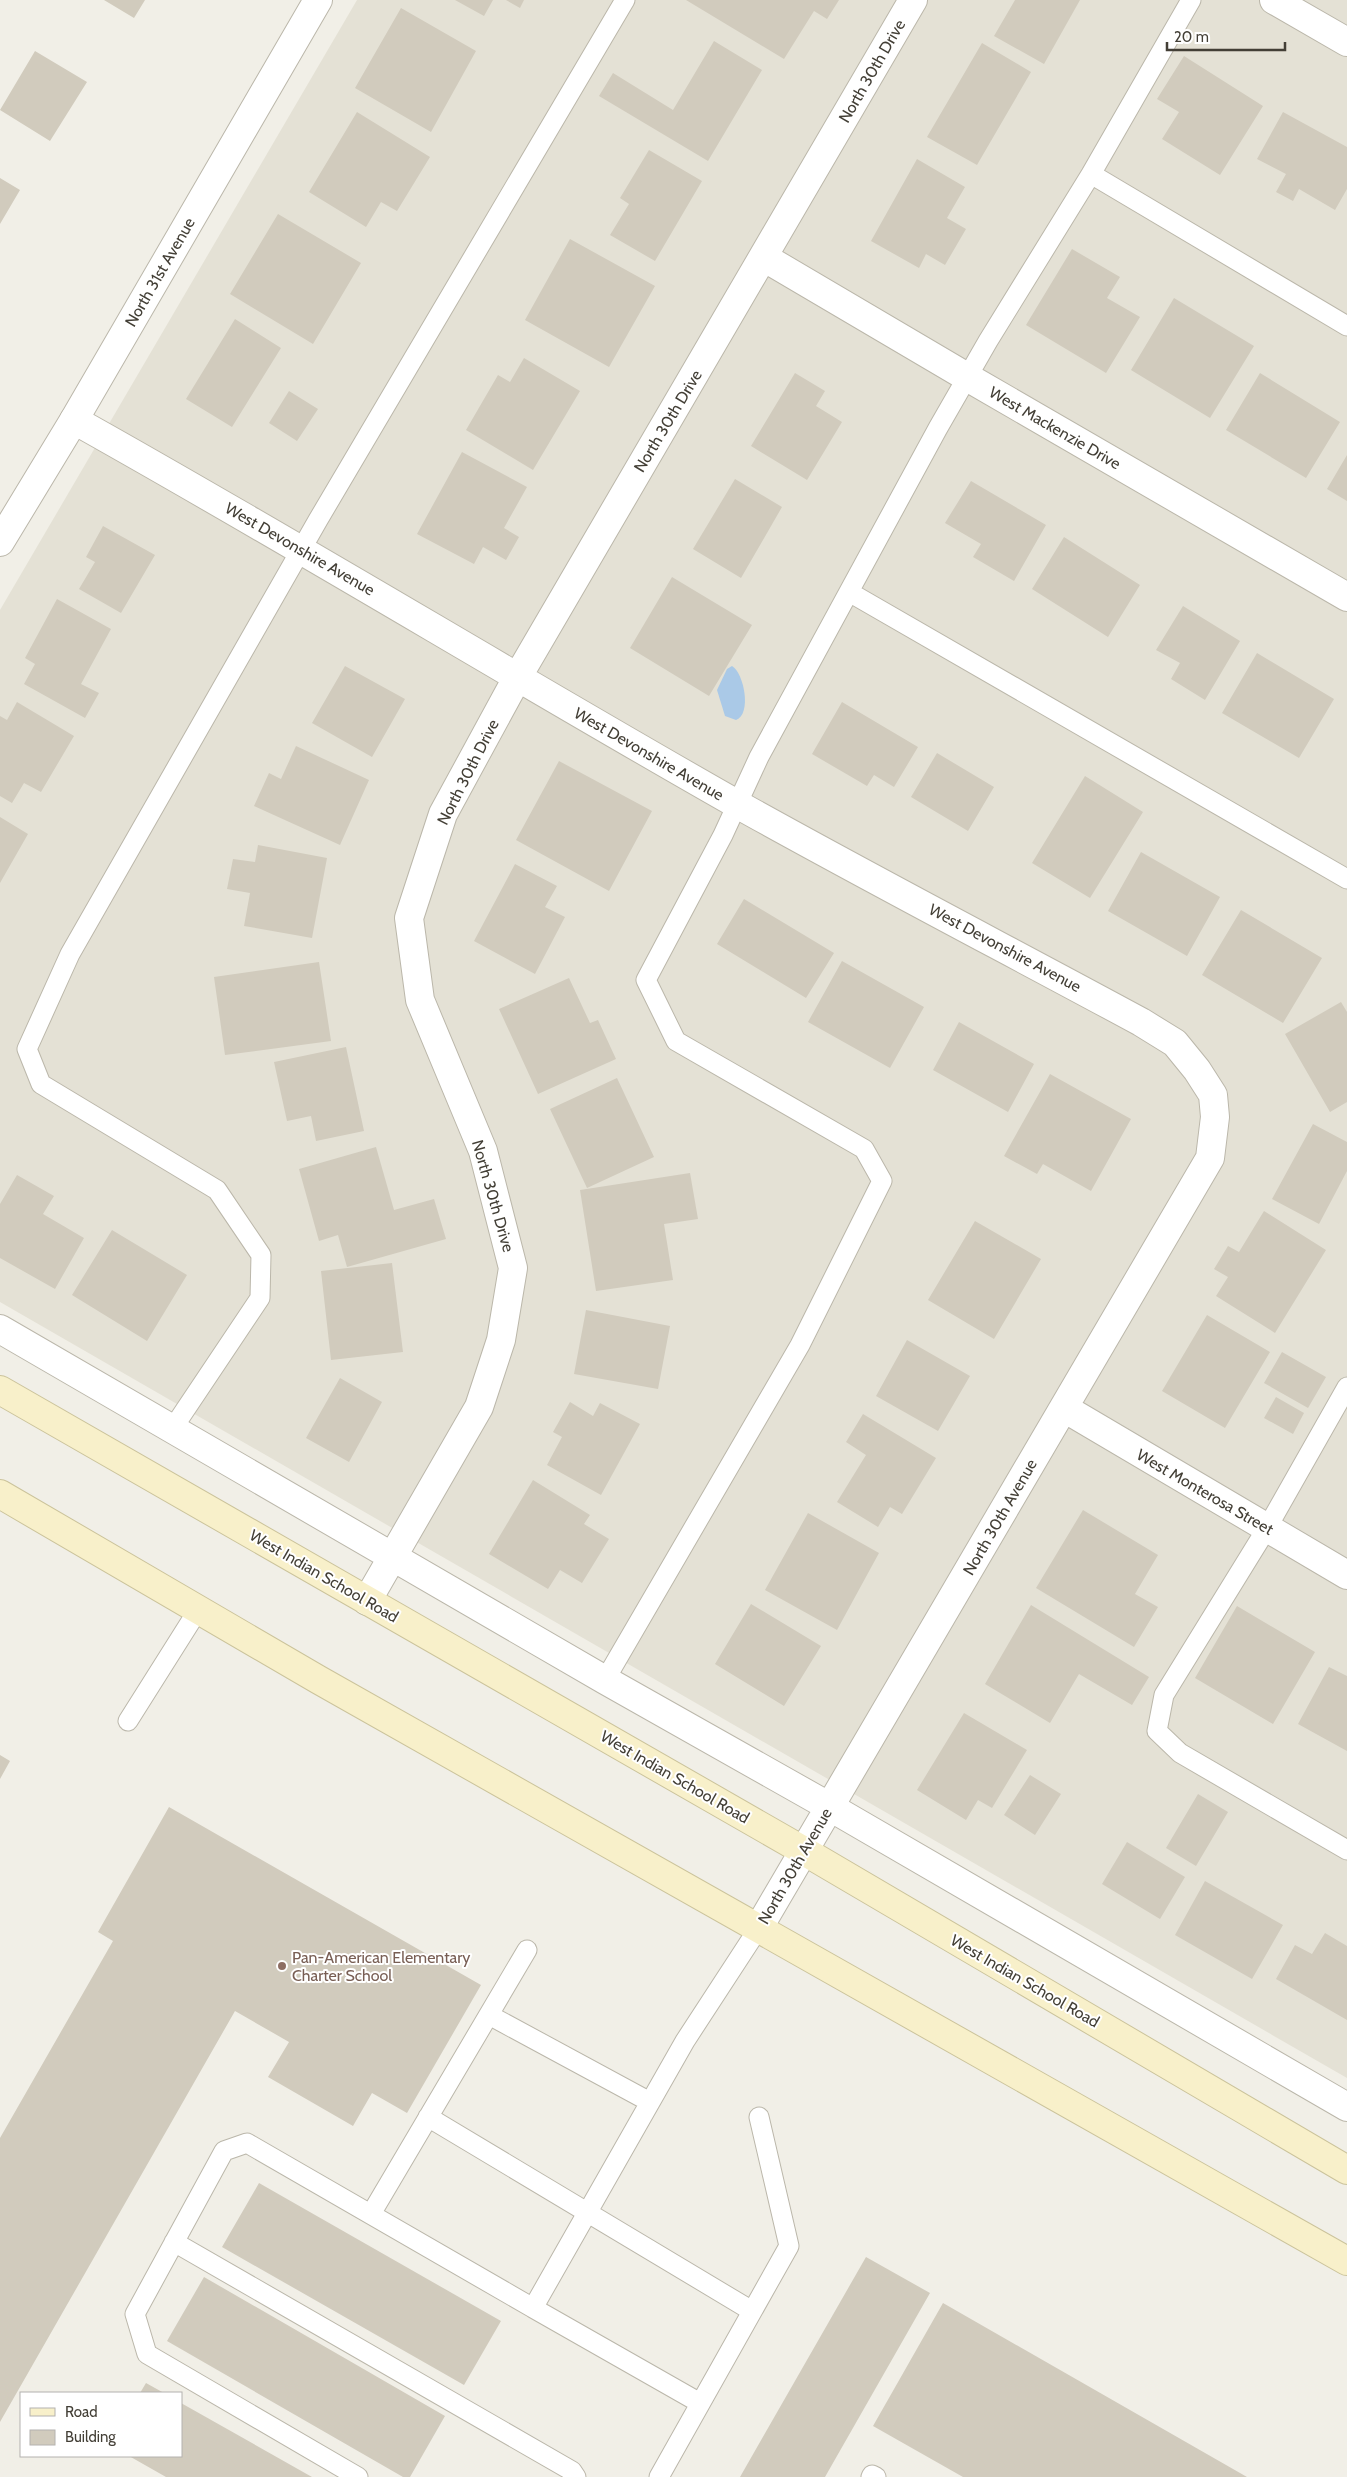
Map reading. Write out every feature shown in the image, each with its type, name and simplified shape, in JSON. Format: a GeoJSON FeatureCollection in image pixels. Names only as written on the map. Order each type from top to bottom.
{"type":"FeatureCollection","features":[{"type":"Feature","properties":{"kind":"main road","name":"West Indian School Road"},"geometry":{"type":"LineString","coordinates":[[0,1390],[804,1851],[1347,2170]]}},
{"type":"Feature","properties":{"kind":"main road"},"geometry":{"type":"LineString","coordinates":[[0,1494],[198,1610],[758,1929],[1347,2261]]}},
{"type":"Feature","properties":{"kind":"street","name":"North 31st Avenue"},"geometry":{"type":"LineString","coordinates":[[0,542],[74,420],[318,0]]}},
{"type":"Feature","properties":{"kind":"street","name":"North 30th Drive"},"geometry":{"type":"LineString","coordinates":[[367,1601],[480,1406],[501,1340],[513,1268],[483,1151],[420,1000],[409,918],[443,814],[517,678],[765,258],[913,0]]}},
{"type":"Feature","properties":{"kind":"street"},"geometry":{"type":"LineString","coordinates":[[1274,0],[1347,42]]}},
{"type":"Feature","properties":{"kind":"street","name":"West Mackenzie Drive"},"geometry":{"type":"LineString","coordinates":[[765,258],[967,378],[1347,597]]}},
{"type":"Feature","properties":{"kind":"street","name":"West Devonshire Avenue"},"geometry":{"type":"LineString","coordinates":[[74,420],[301,549],[517,678],[737,804],[1175,1042],[1197,1070],[1213,1095]]}},
{"type":"Feature","properties":{"kind":"street","name":"North 30th Avenue"},"geometry":{"type":"LineString","coordinates":[[758,1929],[1210,1158],[1215,1117],[1213,1095]]}},
{"type":"Feature","properties":{"kind":"street"},"geometry":{"type":"LineString","coordinates":[[0,1329],[1347,2106]]}},
{"type":"Feature","properties":{"kind":"street","name":"West Monterosa Street"},"geometry":{"type":"LineString","coordinates":[[1064,1408],[1347,1575]]}},
{"type":"Feature","properties":{"kind":"lane"},"geometry":{"type":"LineString","coordinates":[[173,1428],[260,1298],[261,1255],[217,1190],[42,1084],[27,1049],[70,954],[301,549],[625,0]]}},
{"type":"Feature","properties":{"kind":"lane"},"geometry":{"type":"LineString","coordinates":[[606,1680],[800,1345],[882,1181],[864,1149],[676,1040],[646,980],[760,756],[967,378],[1091,174],[1191,0]]}},
{"type":"Feature","properties":{"kind":"lane"},"geometry":{"type":"LineString","coordinates":[[1091,174],[1347,326]]}},
{"type":"Feature","properties":{"kind":"lane"},"geometry":{"type":"LineString","coordinates":[[849,592],[1347,879]]}},
{"type":"Feature","properties":{"kind":"lane"},"geometry":{"type":"LineString","coordinates":[[1347,1387],[1267,1528],[1164,1695],[1156,1731],[1180,1753],[1347,1850]]}},
{"type":"Feature","properties":{"kind":"lane"},"geometry":{"type":"LineString","coordinates":[[128,1721],[198,1610]]}},
{"type":"Feature","properties":{"kind":"lane"},"geometry":{"type":"LineString","coordinates":[[533,2308],[685,2041],[758,1929]]}},
{"type":"Feature","properties":{"kind":"lane"},"geometry":{"type":"LineString","coordinates":[[371,2214],[527,1950]]}},
{"type":"Feature","properties":{"kind":"lane"},"geometry":{"type":"LineString","coordinates":[[488,2015],[650,2102]]}},
{"type":"Feature","properties":{"kind":"lane"},"geometry":{"type":"LineString","coordinates":[[659,2477],[789,2246],[759,2117]]}},
{"type":"Feature","properties":{"kind":"lane"},"geometry":{"type":"LineString","coordinates":[[428,2118],[752,2311]]}},
{"type":"Feature","properties":{"kind":"lane"},"geometry":{"type":"LineString","coordinates":[[358,2477],[147,2354],[135,2314],[224,2152],[248,2143],[700,2403]]}},
{"type":"Feature","properties":{"kind":"lane"},"geometry":{"type":"LineString","coordinates":[[174,2242],[572,2471],[576,2477]]}},
{"type":"Feature","properties":{"kind":"lane"},"geometry":{"type":"LineString","coordinates":[[871,2477],[872,2475],[876,2477]]}},
{"type":"Feature","properties":{"kind":"shaded area"},"geometry":{"type":"Polygon","coordinates":[[[357,0],[1347,0],[1347,2078],[0,1302],[0,610],[357,0]]]}},
{"type":"Feature","properties":{"kind":"water"},"geometry":{"type":"Polygon","coordinates":[[[732,666],[743,685],[745,702],[741,716],[736,720],[725,716],[717,690],[727,669],[732,666]]]}},
{"type":"Feature","properties":{"kind":"building"},"geometry":{"type":"Polygon","coordinates":[[[104,0],[145,0],[134,18],[104,0]]]}},
{"type":"Feature","properties":{"kind":"building"},"geometry":{"type":"Polygon","coordinates":[[[455,0],[493,0],[484,16],[455,0]]]}},
{"type":"Feature","properties":{"kind":"building"},"geometry":{"type":"Polygon","coordinates":[[[506,0],[524,0],[520,8],[506,0]]]}},
{"type":"Feature","properties":{"kind":"building"},"geometry":{"type":"Polygon","coordinates":[[[686,0],[839,0],[827,19],[814,11],[784,59],[686,0]]]}},
{"type":"Feature","properties":{"kind":"building"},"geometry":{"type":"Polygon","coordinates":[[[1015,0],[1080,0],[1044,64],[994,36],[1015,0]]]}},
{"type":"Feature","properties":{"kind":"building"},"geometry":{"type":"Polygon","coordinates":[[[401,8],[476,51],[431,132],[355,88],[401,8]]]}},
{"type":"Feature","properties":{"kind":"building"},"geometry":{"type":"Polygon","coordinates":[[[714,41],[762,70],[708,161],[599,96],[613,73],[673,110],[714,41]]]}},
{"type":"Feature","properties":{"kind":"building"},"geometry":{"type":"Polygon","coordinates":[[[982,43],[1031,72],[977,165],[927,137],[982,43]]]}},
{"type":"Feature","properties":{"kind":"building"},"geometry":{"type":"Polygon","coordinates":[[[35,51],[87,82],[50,141],[0,110],[35,51]]]}},
{"type":"Feature","properties":{"kind":"building"},"geometry":{"type":"Polygon","coordinates":[[[1184,56],[1263,106],[1220,175],[1162,139],[1179,112],[1157,99],[1184,56]]]}},
{"type":"Feature","properties":{"kind":"building"},"geometry":{"type":"Polygon","coordinates":[[[357,112],[430,157],[397,211],[381,202],[366,227],[309,192],[357,112]]]}},
{"type":"Feature","properties":{"kind":"building"},"geometry":{"type":"Polygon","coordinates":[[[1283,112],[1347,147],[1347,189],[1335,210],[1299,189],[1293,201],[1276,192],[1286,174],[1257,159],[1283,112]]]}},
{"type":"Feature","properties":{"kind":"building"},"geometry":{"type":"Polygon","coordinates":[[[649,150],[702,181],[655,261],[610,235],[629,204],[620,198],[649,150]]]}},
{"type":"Feature","properties":{"kind":"building"},"geometry":{"type":"Polygon","coordinates":[[[917,159],[965,187],[947,218],[966,229],[945,265],[926,254],[919,268],[871,241],[917,159]]]}},
{"type":"Feature","properties":{"kind":"building"},"geometry":{"type":"Polygon","coordinates":[[[0,178],[20,190],[0,224],[0,178]]]}},
{"type":"Feature","properties":{"kind":"building"},"geometry":{"type":"Polygon","coordinates":[[[278,214],[361,263],[313,344],[230,294],[278,214]]]}},
{"type":"Feature","properties":{"kind":"building"},"geometry":{"type":"Polygon","coordinates":[[[570,239],[655,286],[609,367],[525,320],[570,239]]]}},
{"type":"Feature","properties":{"kind":"building"},"geometry":{"type":"Polygon","coordinates":[[[1072,249],[1120,277],[1107,298],[1140,317],[1106,373],[1026,325],[1072,249]]]}},
{"type":"Feature","properties":{"kind":"building"},"geometry":{"type":"Polygon","coordinates":[[[1174,298],[1254,346],[1210,418],[1131,370],[1174,298]]]}},
{"type":"Feature","properties":{"kind":"building"},"geometry":{"type":"Polygon","coordinates":[[[235,319],[281,348],[232,427],[186,399],[235,319]]]}},
{"type":"Feature","properties":{"kind":"building"},"geometry":{"type":"Polygon","coordinates":[[[524,358],[580,391],[533,470],[466,430],[498,375],[510,382],[524,358]]]}},
{"type":"Feature","properties":{"kind":"building"},"geometry":{"type":"Polygon","coordinates":[[[795,373],[825,391],[816,406],[842,422],[807,480],[751,446],[795,373]]]}},
{"type":"Feature","properties":{"kind":"building"},"geometry":{"type":"Polygon","coordinates":[[[1260,373],[1340,422],[1306,478],[1226,430],[1260,373]]]}},
{"type":"Feature","properties":{"kind":"building"},"geometry":{"type":"Polygon","coordinates":[[[289,391],[318,409],[297,441],[269,423],[289,391]]]}},
{"type":"Feature","properties":{"kind":"building"},"geometry":{"type":"Polygon","coordinates":[[[462,452],[527,487],[504,528],[519,537],[506,560],[483,547],[474,564],[417,534],[462,452]]]}},
{"type":"Feature","properties":{"kind":"building"},"geometry":{"type":"Polygon","coordinates":[[[1347,455],[1347,501],[1327,489],[1347,455]]]}},
{"type":"Feature","properties":{"kind":"building"},"geometry":{"type":"Polygon","coordinates":[[[735,479],[782,507],[741,578],[693,549],[735,479]]]}},
{"type":"Feature","properties":{"kind":"building"},"geometry":{"type":"Polygon","coordinates":[[[971,481],[1046,525],[1014,581],[973,557],[981,544],[945,523],[971,481]]]}},
{"type":"Feature","properties":{"kind":"building"},"geometry":{"type":"Polygon","coordinates":[[[103,526],[155,555],[121,613],[79,589],[95,562],[86,557],[103,526]]]}},
{"type":"Feature","properties":{"kind":"building"},"geometry":{"type":"Polygon","coordinates":[[[1064,537],[1140,585],[1108,637],[1032,589],[1064,537]]]}},
{"type":"Feature","properties":{"kind":"building"},"geometry":{"type":"Polygon","coordinates":[[[672,577],[752,625],[709,696],[630,648],[672,577]]]}},
{"type":"Feature","properties":{"kind":"building"},"geometry":{"type":"Polygon","coordinates":[[[57,599],[111,629],[81,684],[99,693],[85,718],[24,684],[35,664],[25,658],[57,599]]]}},
{"type":"Feature","properties":{"kind":"building"},"geometry":{"type":"Polygon","coordinates":[[[1183,606],[1240,641],[1205,700],[1171,679],[1180,663],[1156,650],[1183,606]]]}},
{"type":"Feature","properties":{"kind":"building"},"geometry":{"type":"Polygon","coordinates":[[[1257,653],[1334,699],[1299,758],[1222,713],[1257,653]]]}},
{"type":"Feature","properties":{"kind":"building"},"geometry":{"type":"Polygon","coordinates":[[[345,666],[405,699],[372,757],[312,723],[345,666]]]}},
{"type":"Feature","properties":{"kind":"building"},"geometry":{"type":"Polygon","coordinates":[[[17,702],[74,736],[41,792],[24,783],[12,803],[0,796],[0,716],[7,720],[17,702]]]}},
{"type":"Feature","properties":{"kind":"building"},"geometry":{"type":"Polygon","coordinates":[[[842,702],[918,747],[894,787],[874,775],[867,786],[812,754],[842,702]]]}},
{"type":"Feature","properties":{"kind":"building"},"geometry":{"type":"Polygon","coordinates":[[[296,746],[369,780],[340,845],[254,806],[269,773],[281,779],[296,746]]]}},
{"type":"Feature","properties":{"kind":"building"},"geometry":{"type":"Polygon","coordinates":[[[937,753],[994,787],[968,831],[911,797],[937,753]]]}},
{"type":"Feature","properties":{"kind":"building"},"geometry":{"type":"Polygon","coordinates":[[[559,761],[652,811],[609,891],[516,840],[559,761]]]}},
{"type":"Feature","properties":{"kind":"building"},"geometry":{"type":"Polygon","coordinates":[[[1085,776],[1143,812],[1090,898],[1032,863],[1085,776]]]}},
{"type":"Feature","properties":{"kind":"building"},"geometry":{"type":"Polygon","coordinates":[[[0,817],[28,834],[0,883],[0,817]]]}},
{"type":"Feature","properties":{"kind":"building"},"geometry":{"type":"Polygon","coordinates":[[[258,845],[327,858],[312,938],[244,926],[250,893],[227,889],[233,859],[255,862],[258,845]]]}},
{"type":"Feature","properties":{"kind":"building"},"geometry":{"type":"Polygon","coordinates":[[[1141,852],[1220,897],[1187,956],[1108,911],[1141,852]]]}},
{"type":"Feature","properties":{"kind":"building"},"geometry":{"type":"Polygon","coordinates":[[[515,864],[557,886],[545,907],[565,917],[535,974],[474,941],[515,864]]]}},
{"type":"Feature","properties":{"kind":"building"},"geometry":{"type":"Polygon","coordinates":[[[744,899],[834,953],[806,998],[717,944],[744,899]]]}},
{"type":"Feature","properties":{"kind":"building"},"geometry":{"type":"Polygon","coordinates":[[[1241,910],[1322,958],[1283,1023],[1202,975],[1241,910]]]}},
{"type":"Feature","properties":{"kind":"building"},"geometry":{"type":"Polygon","coordinates":[[[842,961],[924,1007],[890,1068],[808,1022],[842,961]]]}},
{"type":"Feature","properties":{"kind":"building"},"geometry":{"type":"Polygon","coordinates":[[[319,962],[331,1041],[225,1055],[214,977],[319,962]]]}},
{"type":"Feature","properties":{"kind":"building"},"geometry":{"type":"Polygon","coordinates":[[[569,978],[590,1023],[598,1020],[616,1059],[538,1094],[499,1009],[569,978]]]}},
{"type":"Feature","properties":{"kind":"building"},"geometry":{"type":"Polygon","coordinates":[[[1341,1002],[1347,1012],[1347,1102],[1330,1112],[1285,1034],[1341,1002]]]}},
{"type":"Feature","properties":{"kind":"building"},"geometry":{"type":"Polygon","coordinates":[[[959,1022],[1034,1064],[1008,1112],[933,1070],[959,1022]]]}},
{"type":"Feature","properties":{"kind":"building"},"geometry":{"type":"Polygon","coordinates":[[[346,1047],[364,1131],[316,1141],[311,1116],[287,1121],[274,1062],[346,1047]]]}},
{"type":"Feature","properties":{"kind":"building"},"geometry":{"type":"Polygon","coordinates":[[[1050,1074],[1131,1119],[1091,1191],[1043,1164],[1037,1174],[1004,1156],[1050,1074]]]}},
{"type":"Feature","properties":{"kind":"building"},"geometry":{"type":"Polygon","coordinates":[[[617,1078],[654,1157],[587,1188],[550,1109],[617,1078]]]}},
{"type":"Feature","properties":{"kind":"building"},"geometry":{"type":"Polygon","coordinates":[[[1313,1124],[1347,1142],[1347,1171],[1319,1224],[1272,1199],[1313,1124]]]}},
{"type":"Feature","properties":{"kind":"building"},"geometry":{"type":"Polygon","coordinates":[[[376,1147],[394,1210],[434,1199],[446,1239],[347,1267],[338,1235],[319,1241],[299,1169],[376,1147]]]}},
{"type":"Feature","properties":{"kind":"building"},"geometry":{"type":"Polygon","coordinates":[[[690,1173],[698,1219],[664,1224],[673,1280],[596,1291],[580,1190],[690,1173]]]}},
{"type":"Feature","properties":{"kind":"building"},"geometry":{"type":"Polygon","coordinates":[[[17,1175],[54,1196],[43,1214],[84,1238],[55,1289],[0,1258],[0,1204],[17,1175]]]}},
{"type":"Feature","properties":{"kind":"building"},"geometry":{"type":"Polygon","coordinates":[[[1264,1211],[1326,1250],[1275,1333],[1216,1296],[1228,1277],[1214,1269],[1228,1246],[1239,1252],[1264,1211]]]}},
{"type":"Feature","properties":{"kind":"building"},"geometry":{"type":"Polygon","coordinates":[[[975,1221],[1041,1259],[994,1339],[928,1300],[975,1221]]]}},
{"type":"Feature","properties":{"kind":"building"},"geometry":{"type":"Polygon","coordinates":[[[112,1230],[187,1275],[147,1341],[72,1295],[112,1230]]]}},
{"type":"Feature","properties":{"kind":"building"},"geometry":{"type":"Polygon","coordinates":[[[392,1263],[403,1352],[331,1360],[321,1271],[392,1263]]]}},
{"type":"Feature","properties":{"kind":"building"},"geometry":{"type":"Polygon","coordinates":[[[586,1310],[670,1326],[658,1389],[574,1374],[586,1310]]]}},
{"type":"Feature","properties":{"kind":"building"},"geometry":{"type":"Polygon","coordinates":[[[1207,1315],[1270,1352],[1225,1428],[1162,1391],[1207,1315]]]}},
{"type":"Feature","properties":{"kind":"building"},"geometry":{"type":"Polygon","coordinates":[[[907,1340],[970,1376],[938,1431],[876,1396],[907,1340]]]}},
{"type":"Feature","properties":{"kind":"building"},"geometry":{"type":"Polygon","coordinates":[[[1282,1352],[1326,1377],[1308,1408],[1264,1383],[1282,1352]]]}},
{"type":"Feature","properties":{"kind":"building"},"geometry":{"type":"Polygon","coordinates":[[[340,1378],[382,1402],[349,1462],[306,1438],[340,1378]]]}},
{"type":"Feature","properties":{"kind":"building"},"geometry":{"type":"Polygon","coordinates":[[[1276,1397],[1304,1413],[1293,1434],[1264,1418],[1276,1397]]]}},
{"type":"Feature","properties":{"kind":"building"},"geometry":{"type":"Polygon","coordinates":[[[570,1402],[593,1416],[600,1403],[640,1424],[601,1495],[547,1465],[562,1437],[553,1432],[570,1402]]]}},
{"type":"Feature","properties":{"kind":"building"},"geometry":{"type":"Polygon","coordinates":[[[863,1414],[936,1458],[902,1514],[890,1507],[878,1527],[837,1502],[866,1455],[846,1442],[863,1414]]]}},
{"type":"Feature","properties":{"kind":"building"},"geometry":{"type":"Polygon","coordinates":[[[533,1480],[590,1515],[584,1524],[609,1539],[582,1583],[560,1570],[548,1589],[489,1554],[533,1480]]]}},
{"type":"Feature","properties":{"kind":"building"},"geometry":{"type":"Polygon","coordinates":[[[1083,1510],[1158,1555],[1135,1594],[1158,1607],[1134,1647],[1036,1588],[1083,1510]]]}},
{"type":"Feature","properties":{"kind":"building"},"geometry":{"type":"Polygon","coordinates":[[[808,1513],[879,1553],[837,1630],[765,1590],[808,1513]]]}},
{"type":"Feature","properties":{"kind":"building"},"geometry":{"type":"Polygon","coordinates":[[[751,1604],[821,1646],[784,1706],[715,1664],[751,1604]]]}},
{"type":"Feature","properties":{"kind":"building"},"geometry":{"type":"Polygon","coordinates":[[[1031,1605],[1149,1677],[1132,1705],[1079,1674],[1050,1723],[985,1684],[1031,1605]]]}},
{"type":"Feature","properties":{"kind":"building"},"geometry":{"type":"Polygon","coordinates":[[[1237,1606],[1315,1652],[1273,1724],[1195,1678],[1237,1606]]]}},
{"type":"Feature","properties":{"kind":"building"},"geometry":{"type":"Polygon","coordinates":[[[1329,1667],[1347,1676],[1347,1751],[1298,1724],[1329,1667]]]}},
{"type":"Feature","properties":{"kind":"building"},"geometry":{"type":"Polygon","coordinates":[[[964,1713],[1027,1750],[992,1808],[978,1800],[966,1820],[917,1790],[964,1713]]]}},
{"type":"Feature","properties":{"kind":"building"},"geometry":{"type":"Polygon","coordinates":[[[0,1755],[10,1761],[0,1779],[0,1755]]]}},
{"type":"Feature","properties":{"kind":"building"},"geometry":{"type":"Polygon","coordinates":[[[1030,1775],[1061,1794],[1035,1835],[1004,1815],[1030,1775]]]}},
{"type":"Feature","properties":{"kind":"building"},"geometry":{"type":"Polygon","coordinates":[[[1198,1794],[1228,1812],[1196,1866],[1166,1848],[1198,1794]]]}},
{"type":"Feature","properties":{"kind":"building"},"geometry":{"type":"Polygon","coordinates":[[[169,1807],[481,1985],[407,2113],[372,2093],[353,2126],[268,2077],[289,2042],[235,2011],[0,2422],[0,2138],[113,1941],[98,1932],[169,1807]]]}},
{"type":"Feature","properties":{"kind":"building"},"geometry":{"type":"Polygon","coordinates":[[[1127,1842],[1185,1877],[1160,1919],[1102,1884],[1127,1842]]]}},
{"type":"Feature","properties":{"kind":"building"},"geometry":{"type":"Polygon","coordinates":[[[1205,1881],[1283,1925],[1252,1979],[1175,1935],[1205,1881]]]}},
{"type":"Feature","properties":{"kind":"building"},"geometry":{"type":"Polygon","coordinates":[[[1325,1933],[1347,1946],[1347,2020],[1276,1979],[1295,1945],[1312,1954],[1325,1933]]]}},
{"type":"Feature","properties":{"kind":"building"},"geometry":{"type":"Polygon","coordinates":[[[259,2183],[501,2321],[464,2385],[222,2247],[259,2183]]]}},
{"type":"Feature","properties":{"kind":"building"},"geometry":{"type":"Polygon","coordinates":[[[866,2257],[930,2293],[825,2477],[740,2477],[866,2257]]]}},
{"type":"Feature","properties":{"kind":"building"},"geometry":{"type":"Polygon","coordinates":[[[204,2277],[445,2416],[410,2477],[403,2477],[167,2341],[204,2277]]]}},
{"type":"Feature","properties":{"kind":"building"},"geometry":{"type":"Polygon","coordinates":[[[943,2303],[1247,2477],[963,2477],[873,2426],[943,2303]]]}},
{"type":"Feature","properties":{"kind":"building"},"geometry":{"type":"Polygon","coordinates":[[[146,2383],[162,2392],[141,2392],[146,2383]]]}},
{"type":"Feature","properties":{"kind":"building"},"geometry":{"type":"Polygon","coordinates":[[[182,2404],[312,2477],[166,2477],[131,2457],[182,2457],[182,2404]]]}},
{"type":"Feature","properties":{"kind":"place","name":"Pan-American Elementary Charter School"},"geometry":{"type":"Point","coordinates":[282,1966]}}]}
